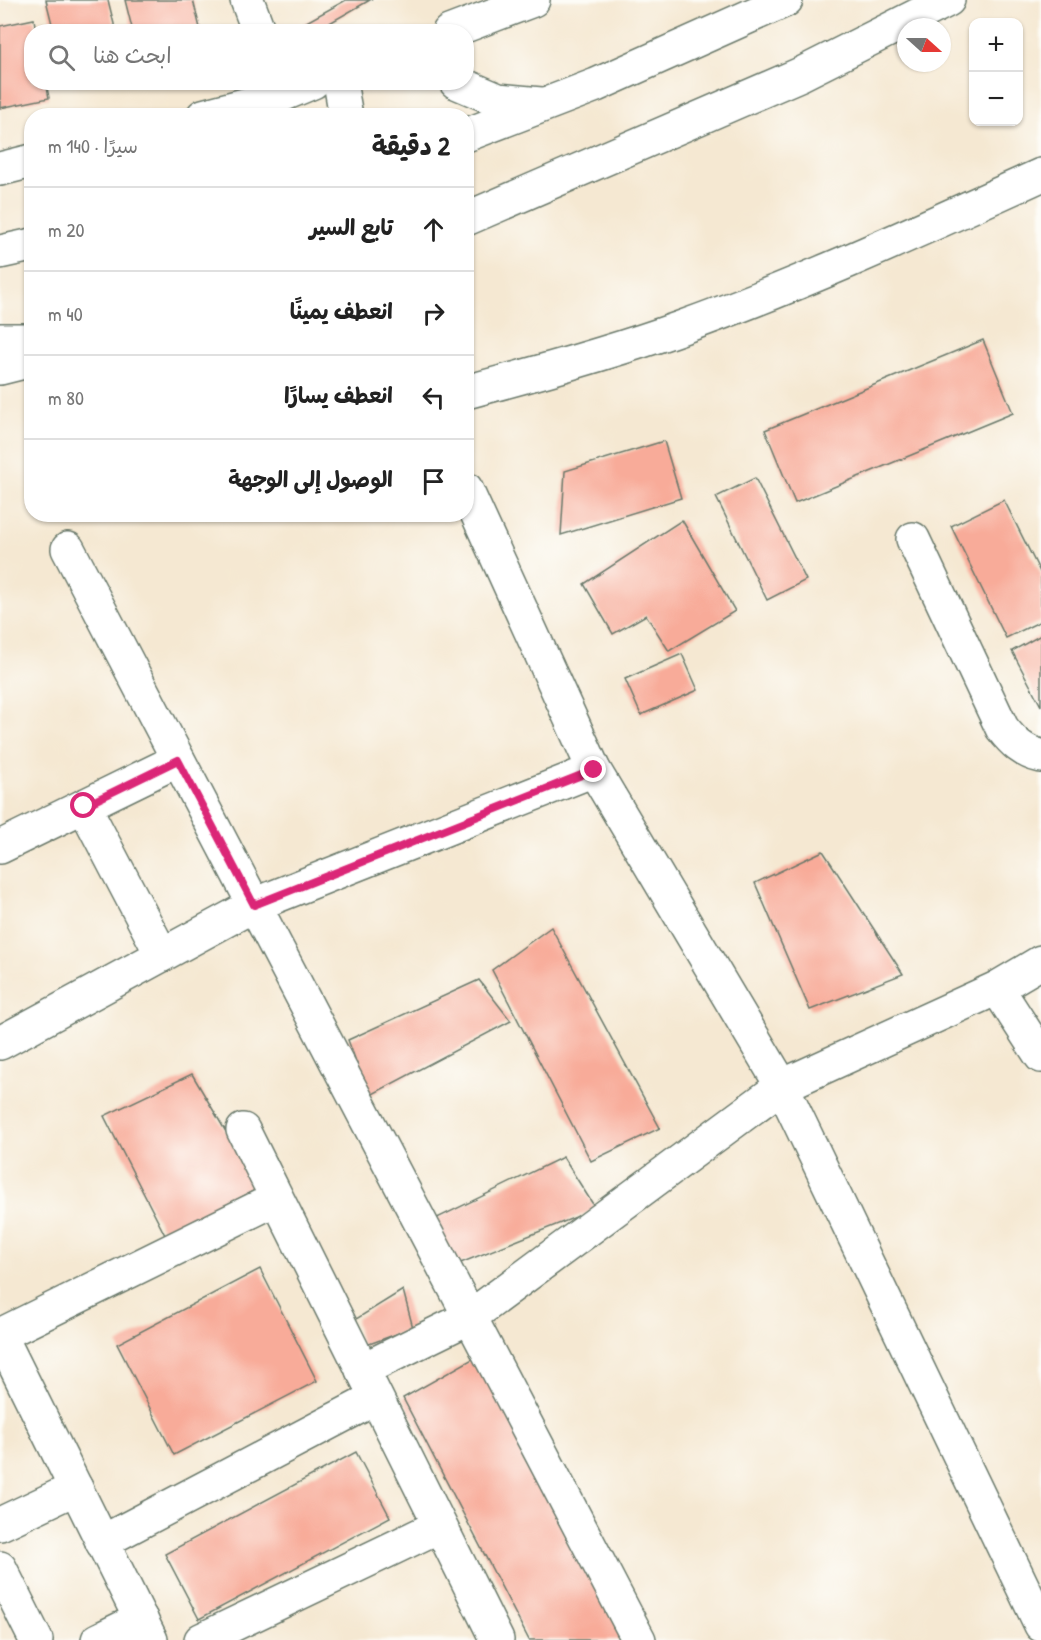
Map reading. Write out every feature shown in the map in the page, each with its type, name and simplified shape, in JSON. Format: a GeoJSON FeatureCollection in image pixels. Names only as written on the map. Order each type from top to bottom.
{"type":"FeatureCollection","features":[{"type":"Feature","properties":{"kind":"street"},"geometry":{"type":"LineString","coordinates":[[247,0],[256,24]]}},
{"type":"Feature","properties":{"kind":"street"},"geometry":{"type":"LineString","coordinates":[[470,24],[533,0]]}},
{"type":"Feature","properties":{"kind":"street"},"geometry":{"type":"LineString","coordinates":[[474,132],[549,105],[786,0]]}},
{"type":"Feature","properties":{"kind":"street"},"geometry":{"type":"LineString","coordinates":[[474,216],[801,75],[948,0]]}},
{"type":"Feature","properties":{"kind":"street"},"geometry":{"type":"LineString","coordinates":[[226,108],[276,90]]}},
{"type":"Feature","properties":{"kind":"street"},"geometry":{"type":"LineString","coordinates":[[341,90],[345,108]]}},
{"type":"Feature","properties":{"kind":"street"},"geometry":{"type":"LineString","coordinates":[[474,90],[498,100],[549,105]]}},
{"type":"Feature","properties":{"kind":"street"},"geometry":{"type":"LineString","coordinates":[[0,169],[24,163]]}},
{"type":"Feature","properties":{"kind":"street"},"geometry":{"type":"LineString","coordinates":[[474,391],[564,366],[681,328],[790,284],[1041,175]]}},
{"type":"Feature","properties":{"kind":"street"},"geometry":{"type":"LineString","coordinates":[[0,252],[24,248]]}},
{"type":"Feature","properties":{"kind":"street"},"geometry":{"type":"LineString","coordinates":[[0,340],[24,340]]}},
{"type":"Feature","properties":{"kind":"street"},"geometry":{"type":"LineString","coordinates":[[0,368],[24,362]]}},
{"type":"Feature","properties":{"kind":"street"},"geometry":{"type":"LineString","coordinates":[[474,507],[594,770],[782,1086],[1041,1625]]}},
{"type":"Feature","properties":{"kind":"street"},"geometry":{"type":"LineString","coordinates":[[913,539],[1002,728],[1014,743],[1030,753],[1041,756]]}},
{"type":"Feature","properties":{"kind":"street"},"geometry":{"type":"LineString","coordinates":[[68,549],[639,1640]]}},
{"type":"Feature","properties":{"kind":"street"},"geometry":{"type":"LineString","coordinates":[[0,847],[178,760]]}},
{"type":"Feature","properties":{"kind":"street"},"geometry":{"type":"LineString","coordinates":[[0,1043],[254,905],[594,770]]}},
{"type":"Feature","properties":{"kind":"street"},"geometry":{"type":"LineString","coordinates":[[84,806],[162,955]]}},
{"type":"Feature","properties":{"kind":"street"},"geometry":{"type":"LineString","coordinates":[[102,1542],[369,1384],[470,1317],[782,1086],[997,988],[1041,962]]}},
{"type":"Feature","properties":{"kind":"street"},"geometry":{"type":"LineString","coordinates":[[997,988],[1041,1056]]}},
{"type":"Feature","properties":{"kind":"street"},"geometry":{"type":"LineString","coordinates":[[243,1130],[497,1640]]}},
{"type":"Feature","properties":{"kind":"street"},"geometry":{"type":"LineString","coordinates":[[98,1640],[146,1630],[0,1335],[276,1199]]}},
{"type":"Feature","properties":{"kind":"street"},"geometry":{"type":"LineString","coordinates":[[0,1524],[76,1488]]}},
{"type":"Feature","properties":{"kind":"street"},"geometry":{"type":"LineString","coordinates":[[201,1640],[440,1526]]}},
{"type":"Feature","properties":{"kind":"street"},"geometry":{"type":"LineString","coordinates":[[0,1568],[36,1640]]}},
{"type":"Feature","properties":{"kind":"building"},"geometry":{"type":"Polygon","coordinates":[[[46,0],[108,0],[114,24],[52,24],[46,0]]]}},
{"type":"Feature","properties":{"kind":"building"},"geometry":{"type":"Polygon","coordinates":[[[125,0],[193,0],[199,24],[131,24],[125,0]]]}},
{"type":"Feature","properties":{"kind":"building"},"geometry":{"type":"Polygon","coordinates":[[[346,0],[370,0],[328,24],[303,24],[346,0]]]}},
{"type":"Feature","properties":{"kind":"building"},"geometry":{"type":"Polygon","coordinates":[[[34,19],[35,24],[24,24],[24,90],[48,90],[49,98],[0,108],[0,26],[34,19]]]}},
{"type":"Feature","properties":{"kind":"building"},"geometry":{"type":"Polygon","coordinates":[[[983,340],[1013,413],[795,503],[765,430],[983,340]]]}},
{"type":"Feature","properties":{"kind":"building"},"geometry":{"type":"Polygon","coordinates":[[[664,441],[681,498],[561,535],[565,471],[664,441]]]}},
{"type":"Feature","properties":{"kind":"building"},"geometry":{"type":"Polygon","coordinates":[[[755,478],[806,580],[767,600],[716,497],[755,478]]]}},
{"type":"Feature","properties":{"kind":"building"},"geometry":{"type":"Polygon","coordinates":[[[1004,500],[1041,574],[1041,621],[1006,638],[951,526],[1004,500]]]}},
{"type":"Feature","properties":{"kind":"building"},"geometry":{"type":"Polygon","coordinates":[[[682,520],[735,611],[669,651],[646,615],[613,634],[584,584],[682,520]]]}},
{"type":"Feature","properties":{"kind":"building"},"geometry":{"type":"Polygon","coordinates":[[[1041,635],[1041,706],[1012,651],[1041,635]]]}},
{"type":"Feature","properties":{"kind":"building"},"geometry":{"type":"Polygon","coordinates":[[[682,654],[698,690],[641,715],[625,679],[682,654]]]}},
{"type":"Feature","properties":{"kind":"building"},"geometry":{"type":"Polygon","coordinates":[[[823,851],[903,974],[810,1010],[755,883],[823,851]]]}},
{"type":"Feature","properties":{"kind":"building"},"geometry":{"type":"Polygon","coordinates":[[[551,927],[660,1128],[591,1161],[492,970],[551,927]]]}},
{"type":"Feature","properties":{"kind":"building"},"geometry":{"type":"Polygon","coordinates":[[[479,980],[511,1021],[369,1096],[348,1040],[479,980]]]}},
{"type":"Feature","properties":{"kind":"building"},"geometry":{"type":"Polygon","coordinates":[[[192,1074],[259,1188],[166,1237],[104,1116],[192,1074]]]}},
{"type":"Feature","properties":{"kind":"building"},"geometry":{"type":"Polygon","coordinates":[[[563,1157],[596,1209],[453,1266],[435,1219],[563,1157]]]}},
{"type":"Feature","properties":{"kind":"building"},"geometry":{"type":"Polygon","coordinates":[[[260,1269],[317,1381],[174,1455],[117,1344],[260,1269]]]}},
{"type":"Feature","properties":{"kind":"building"},"geometry":{"type":"Polygon","coordinates":[[[403,1290],[413,1328],[361,1347],[356,1319],[403,1290]]]}},
{"type":"Feature","properties":{"kind":"building"},"geometry":{"type":"Polygon","coordinates":[[[476,1357],[626,1640],[529,1640],[403,1398],[476,1357]]]}},
{"type":"Feature","properties":{"kind":"building"},"geometry":{"type":"Polygon","coordinates":[[[356,1452],[390,1517],[199,1619],[165,1554],[356,1452]]]}},
{"type":"Feature","properties":{"kind":"route"},"geometry":{"type":"LineString","coordinates":[[84,806],[178,760],[254,905],[594,770]]}}]}
